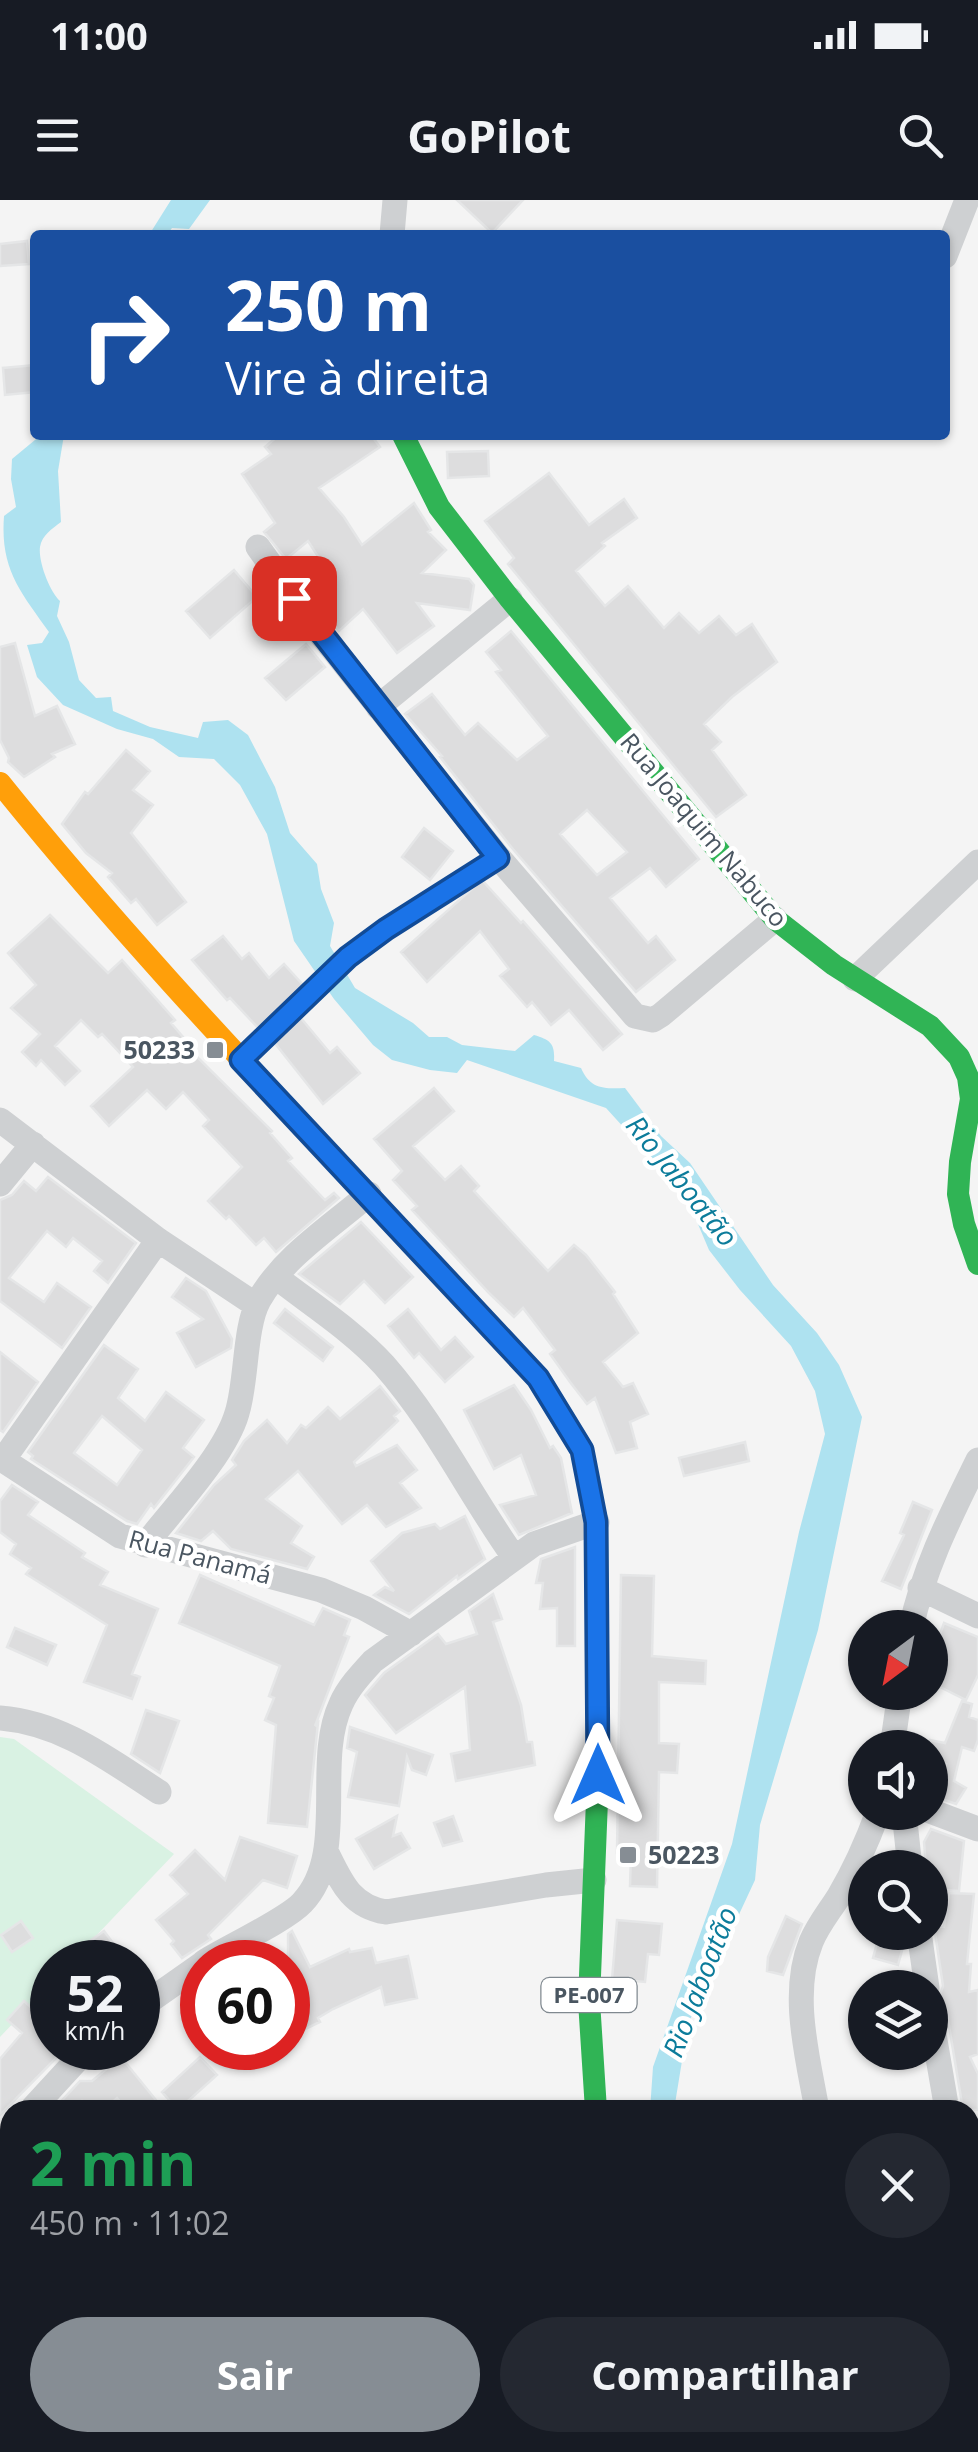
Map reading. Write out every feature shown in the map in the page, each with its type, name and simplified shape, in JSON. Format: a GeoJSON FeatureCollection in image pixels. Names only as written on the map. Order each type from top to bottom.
{"type":"FeatureCollection","features":[{"type":"Feature","properties":{"kind":"main road","name":"Rua Joaquim Nabuco"},"geometry":{"type":"LineString","coordinates":[[406,440],[439,507],[510,599],[775,919],[804,945],[932,1024],[965,1071],[971,1094],[958,1180],[968,1202],[963,1224],[978,1264]]}},
{"type":"Feature","properties":{"kind":"main road","name":"PE-007"},"geometry":{"type":"LineString","coordinates":[[0,783],[67,866],[241,1060],[549,1393],[582,1450],[596,1522],[598,1775],[589,2000],[595,2100]]}},
{"type":"Feature","properties":{"kind":"street"},"geometry":{"type":"LineString","coordinates":[[392,230],[395,200]]}},
{"type":"Feature","properties":{"kind":"street"},"geometry":{"type":"LineString","coordinates":[[950,243],[967,200]]}},
{"type":"Feature","properties":{"kind":"street"},"geometry":{"type":"LineString","coordinates":[[258,548],[498,858],[627,1010],[641,1019],[654,1020],[775,919]]}},
{"type":"Feature","properties":{"kind":"street"},"geometry":{"type":"LineString","coordinates":[[378,707],[510,599]]}},
{"type":"Feature","properties":{"kind":"street"},"geometry":{"type":"LineString","coordinates":[[856,979],[978,862]]}},
{"type":"Feature","properties":{"kind":"street"},"geometry":{"type":"LineString","coordinates":[[0,1120],[158,1240],[256,1305]]}},
{"type":"Feature","properties":{"kind":"street"},"geometry":{"type":"LineString","coordinates":[[0,1184],[33,1144]]}},
{"type":"Feature","properties":{"kind":"street"},"geometry":{"type":"LineString","coordinates":[[145,1545],[222,1446],[236,1419],[256,1305],[276,1277],[369,1194]]}},
{"type":"Feature","properties":{"kind":"street"},"geometry":{"type":"LineString","coordinates":[[1,1459],[158,1240]]}},
{"type":"Feature","properties":{"kind":"street"},"geometry":{"type":"LineString","coordinates":[[276,1277],[360,1341],[384,1365],[446,1446],[514,1557]]}},
{"type":"Feature","properties":{"kind":"street","name":"Rua Panamá"},"geometry":{"type":"LineString","coordinates":[[1,1459],[107,1530],[145,1545],[322,1590],[411,1634]]}},
{"type":"Feature","properties":{"kind":"street"},"geometry":{"type":"LineString","coordinates":[[915,1610],[935,1547],[978,1460]]}},
{"type":"Feature","properties":{"kind":"street"},"geometry":{"type":"LineString","coordinates":[[243,1940],[300,1906],[320,1876],[326,1851],[329,1759],[341,1702],[373,1661],[514,1557],[545,1538],[596,1522]]}},
{"type":"Feature","properties":{"kind":"street"},"geometry":{"type":"LineString","coordinates":[[920,1588],[978,1616]]}},
{"type":"Feature","properties":{"kind":"street"},"geometry":{"type":"LineString","coordinates":[[0,1718],[45,1725],[69,1736],[159,1792]]}},
{"type":"Feature","properties":{"kind":"street"},"geometry":{"type":"LineString","coordinates":[[948,1818],[978,1829]]}},
{"type":"Feature","properties":{"kind":"street"},"geometry":{"type":"LineString","coordinates":[[815,2100],[804,2036],[805,1962],[820,1923],[858,1860],[870,1830]]}},
{"type":"Feature","properties":{"kind":"street"},"geometry":{"type":"LineString","coordinates":[[326,1851],[346,1892],[370,1910],[386,1912],[594,1880]]}},
{"type":"Feature","properties":{"kind":"street"},"geometry":{"type":"LineString","coordinates":[[40,2100],[68,2070]]}},
{"type":"Feature","properties":{"kind":"street"},"geometry":{"type":"LineString","coordinates":[[940,2070],[945,2100]]}},
{"type":"Feature","properties":{"kind":"lane"},"geometry":{"type":"LineString","coordinates":[[241,1060],[348,957],[498,858]]}},
{"type":"Feature","properties":{"kind":"green space"},"geometry":{"type":"Polygon","coordinates":[[[0,1737],[14,1739],[174,1854],[92,1940],[30,1940],[30,2005],[0,2037],[0,1737]]]}},
{"type":"Feature","properties":{"kind":"water"},"geometry":{"type":"Polygon","coordinates":[[[171,200],[210,200],[189,229],[152,230],[171,200]]]}},
{"type":"Feature","properties":{"kind":"water","name":"Rio Jaboatão"},"geometry":{"type":"Polygon","coordinates":[[[35,440],[63,440],[58,471],[61,522],[43,539],[40,553],[52,591],[60,601],[57,616],[79,680],[96,698],[111,697],[113,711],[150,727],[198,738],[203,722],[228,720],[248,735],[275,787],[290,833],[317,864],[321,889],[334,923],[330,946],[355,988],[429,1037],[515,1051],[534,1035],[551,1044],[554,1061],[581,1068],[598,1086],[625,1088],[661,1136],[690,1163],[773,1285],[817,1333],[839,1365],[862,1417],[818,1630],[760,1825],[755,1880],[688,2024],[676,2100],[651,2100],[653,2067],[732,1844],[799,1532],[825,1434],[815,1391],[791,1346],[709,1250],[686,1196],[606,1108],[467,1060],[457,1073],[392,1060],[373,1045],[334,999],[294,941],[267,834],[240,785],[214,759],[179,757],[153,739],[117,729],[63,705],[37,677],[27,645],[42,643],[49,632],[14,578],[5,551],[4,516],[16,507],[12,459],[35,440]]]}},
{"type":"Feature","properties":{"kind":"building"},"geometry":{"type":"Polygon","coordinates":[[[457,200],[523,200],[495,230],[489,230],[457,200]]]}},
{"type":"Feature","properties":{"kind":"building"},"geometry":{"type":"Polygon","coordinates":[[[27,241],[29,264],[0,266],[0,244],[27,241]]]}},
{"type":"Feature","properties":{"kind":"building"},"geometry":{"type":"Polygon","coordinates":[[[30,365],[30,392],[5,395],[3,368],[30,365]]]}},
{"type":"Feature","properties":{"kind":"building"},"geometry":{"type":"Polygon","coordinates":[[[273,440],[375,440],[380,447],[319,488],[362,545],[414,503],[431,530],[428,532],[446,550],[422,573],[469,579],[474,585],[470,610],[417,603],[434,626],[397,653],[363,609],[339,631],[328,618],[332,614],[311,591],[330,575],[308,541],[286,559],[264,532],[275,523],[242,474],[271,454],[265,447],[273,440]]]}},
{"type":"Feature","properties":{"kind":"building"},"geometry":{"type":"Polygon","coordinates":[[[488,451],[489,476],[448,478],[447,452],[488,451]]]}},
{"type":"Feature","properties":{"kind":"building"},"geometry":{"type":"Polygon","coordinates":[[[549,473],[589,525],[624,499],[637,518],[602,543],[605,546],[576,571],[605,606],[628,586],[664,628],[679,613],[699,633],[719,616],[736,635],[752,624],[777,662],[704,724],[721,742],[712,750],[746,795],[716,817],[508,564],[514,558],[485,521],[549,473]]]}},
{"type":"Feature","properties":{"kind":"building"},"geometry":{"type":"Polygon","coordinates":[[[234,570],[257,597],[210,638],[186,611],[234,570]]]}},
{"type":"Feature","properties":{"kind":"building"},"geometry":{"type":"Polygon","coordinates":[[[511,631],[699,859],[666,887],[650,868],[610,898],[648,943],[656,936],[675,960],[636,992],[512,848],[405,714],[432,694],[465,735],[478,723],[517,760],[548,736],[496,672],[501,670],[486,652],[511,631]],[[587,810],[560,834],[597,875],[627,852],[587,810]]]}},
{"type":"Feature","properties":{"kind":"building"},"geometry":{"type":"Polygon","coordinates":[[[15,643],[35,716],[57,706],[75,744],[52,754],[55,757],[24,777],[8,762],[0,740],[0,647],[15,643]]]}},
{"type":"Feature","properties":{"kind":"building"},"geometry":{"type":"Polygon","coordinates":[[[306,644],[325,667],[286,700],[265,678],[306,644]]]}},
{"type":"Feature","properties":{"kind":"building"},"geometry":{"type":"Polygon","coordinates":[[[126,750],[150,771],[133,790],[153,805],[131,833],[186,902],[157,925],[136,899],[131,903],[108,877],[112,873],[86,853],[62,824],[85,792],[88,794],[126,750]]]}},
{"type":"Feature","properties":{"kind":"building"},"geometry":{"type":"Polygon","coordinates":[[[424,828],[453,851],[430,880],[402,857],[424,828]]]}},
{"type":"Feature","properties":{"kind":"building"},"geometry":{"type":"Polygon","coordinates":[[[482,880],[622,1034],[603,1050],[569,1010],[551,1025],[532,1002],[527,1007],[500,976],[509,969],[480,931],[427,982],[401,952],[482,880]]]}},
{"type":"Feature","properties":{"kind":"building"},"geometry":{"type":"Polygon","coordinates":[[[50,915],[108,973],[122,960],[175,1020],[171,1023],[189,1044],[186,1046],[272,1131],[292,1158],[288,1161],[325,1200],[334,1193],[339,1198],[276,1252],[264,1238],[256,1245],[229,1216],[226,1219],[208,1201],[242,1167],[203,1126],[209,1120],[183,1092],[166,1109],[147,1090],[109,1126],[91,1106],[133,1067],[102,1034],[98,1037],[81,1020],[55,1046],[80,1071],[65,1085],[41,1060],[36,1066],[22,1052],[40,1034],[11,1008],[36,985],[8,953],[50,915]]]}},
{"type":"Feature","properties":{"kind":"building"},"geometry":{"type":"Polygon","coordinates":[[[223,936],[242,959],[249,953],[269,978],[284,964],[304,986],[259,1029],[192,960],[223,936]]]}},
{"type":"Feature","properties":{"kind":"building"},"geometry":{"type":"Polygon","coordinates":[[[300,1017],[330,1053],[337,1047],[360,1073],[323,1104],[274,1042],[300,1017]]]}},
{"type":"Feature","properties":{"kind":"building"},"geometry":{"type":"Polygon","coordinates":[[[434,1088],[454,1111],[413,1146],[445,1180],[461,1166],[479,1186],[474,1191],[548,1271],[574,1245],[615,1292],[638,1333],[603,1362],[623,1387],[633,1383],[648,1414],[630,1422],[637,1448],[616,1453],[595,1398],[587,1404],[550,1354],[555,1350],[523,1308],[514,1317],[489,1293],[412,1210],[417,1206],[393,1180],[402,1171],[374,1139],[434,1088]]]}},
{"type":"Feature","properties":{"kind":"building"},"geometry":{"type":"Polygon","coordinates":[[[48,1177],[136,1243],[108,1283],[94,1271],[102,1261],[73,1238],[66,1247],[47,1231],[9,1278],[44,1302],[57,1283],[91,1307],[62,1348],[0,1301],[0,1200],[12,1195],[24,1181],[36,1191],[48,1177]]]}},
{"type":"Feature","properties":{"kind":"building"},"geometry":{"type":"Polygon","coordinates":[[[361,1222],[413,1277],[385,1303],[364,1281],[340,1304],[299,1274],[361,1222]]]}},
{"type":"Feature","properties":{"kind":"building"},"geometry":{"type":"Polygon","coordinates":[[[186,1278],[206,1291],[232,1339],[231,1348],[196,1367],[177,1333],[203,1319],[172,1297],[186,1278]]]}},
{"type":"Feature","properties":{"kind":"building"},"geometry":{"type":"Polygon","coordinates":[[[285,1309],[333,1347],[323,1361],[274,1323],[285,1309]]]}},
{"type":"Feature","properties":{"kind":"building"},"geometry":{"type":"Polygon","coordinates":[[[408,1309],[441,1350],[455,1337],[473,1357],[445,1382],[419,1353],[414,1358],[388,1326],[408,1309]]]}},
{"type":"Feature","properties":{"kind":"building"},"geometry":{"type":"Polygon","coordinates":[[[104,1345],[138,1369],[118,1398],[145,1421],[166,1392],[204,1420],[183,1448],[194,1457],[137,1524],[31,1459],[33,1456],[28,1452],[104,1345]],[[102,1416],[74,1453],[117,1485],[142,1450],[102,1416]]]}},
{"type":"Feature","properties":{"kind":"building"},"geometry":{"type":"Polygon","coordinates":[[[0,1352],[38,1382],[3,1432],[0,1430],[0,1352]]]}},
{"type":"Feature","properties":{"kind":"building"},"geometry":{"type":"Polygon","coordinates":[[[514,1385],[550,1448],[553,1446],[561,1458],[572,1513],[519,1535],[500,1505],[536,1495],[521,1455],[494,1469],[464,1410],[514,1385]]]}},
{"type":"Feature","properties":{"kind":"building"},"geometry":{"type":"Polygon","coordinates":[[[380,1386],[400,1411],[394,1416],[398,1421],[354,1462],[356,1466],[397,1445],[417,1470],[400,1483],[421,1508],[386,1527],[367,1505],[342,1524],[298,1471],[266,1499],[302,1526],[291,1543],[314,1557],[307,1569],[231,1549],[213,1531],[201,1541],[176,1533],[214,1485],[236,1465],[232,1460],[244,1441],[267,1420],[287,1443],[301,1425],[306,1428],[328,1407],[340,1419],[380,1386]]]}},
{"type":"Feature","properties":{"kind":"building"},"geometry":{"type":"Polygon","coordinates":[[[745,1442],[749,1461],[684,1476],[679,1458],[745,1442]]]}},
{"type":"Feature","properties":{"kind":"building"},"geometry":{"type":"Polygon","coordinates":[[[12,1485],[38,1502],[28,1515],[108,1572],[100,1585],[158,1609],[132,1674],[140,1677],[132,1699],[84,1682],[107,1625],[26,1574],[31,1568],[10,1554],[16,1544],[0,1532],[0,1501],[12,1485]]]}},
{"type":"Feature","properties":{"kind":"building"},"geometry":{"type":"Polygon","coordinates":[[[913,1502],[932,1510],[901,1589],[882,1581],[904,1535],[900,1533],[913,1502]]]}},
{"type":"Feature","properties":{"kind":"building"},"geometry":{"type":"Polygon","coordinates":[[[465,1516],[485,1559],[409,1614],[374,1595],[385,1587],[394,1591],[371,1561],[402,1533],[435,1524],[440,1529],[465,1516]]]}},
{"type":"Feature","properties":{"kind":"building"},"geometry":{"type":"Polygon","coordinates":[[[575,1547],[575,1646],[557,1646],[557,1608],[540,1609],[543,1583],[536,1583],[541,1559],[575,1547]]]}},
{"type":"Feature","properties":{"kind":"building"},"geometry":{"type":"Polygon","coordinates":[[[200,1575],[314,1625],[323,1608],[350,1620],[344,1635],[349,1637],[315,1726],[318,1723],[307,1827],[268,1823],[276,1725],[265,1720],[280,1666],[179,1623],[200,1575]]]}},
{"type":"Feature","properties":{"kind":"building"},"geometry":{"type":"Polygon","coordinates":[[[621,1575],[654,1576],[652,1656],[706,1661],[705,1684],[659,1682],[659,1743],[679,1744],[677,1773],[659,1772],[657,1887],[630,1886],[631,1854],[617,1853],[621,1575]]]}},
{"type":"Feature","properties":{"kind":"building"},"geometry":{"type":"Polygon","coordinates":[[[493,1594],[502,1619],[493,1622],[521,1705],[527,1742],[532,1742],[535,1765],[456,1781],[451,1754],[470,1750],[465,1687],[396,1733],[365,1695],[384,1673],[438,1634],[446,1644],[477,1634],[469,1611],[493,1594]]]}},
{"type":"Feature","properties":{"kind":"building"},"geometry":{"type":"Polygon","coordinates":[[[948,1625],[978,1637],[978,1675],[966,1700],[948,1691],[948,1625]]]}},
{"type":"Feature","properties":{"kind":"building"},"geometry":{"type":"Polygon","coordinates":[[[15,1628],[56,1645],[47,1665],[7,1647],[15,1628]]]}},
{"type":"Feature","properties":{"kind":"building"},"geometry":{"type":"Polygon","coordinates":[[[962,1701],[972,1704],[969,1717],[978,1720],[978,1740],[974,1751],[962,1747],[954,1781],[966,1788],[956,1804],[948,1801],[948,1736],[962,1701]]]}},
{"type":"Feature","properties":{"kind":"building"},"geometry":{"type":"Polygon","coordinates":[[[146,1710],[179,1721],[160,1773],[131,1754],[146,1710]]]}},
{"type":"Feature","properties":{"kind":"building"},"geometry":{"type":"Polygon","coordinates":[[[350,1727],[433,1755],[426,1775],[412,1770],[407,1757],[399,1806],[348,1797],[357,1752],[347,1748],[350,1727]]]}},
{"type":"Feature","properties":{"kind":"building"},"geometry":{"type":"Polygon","coordinates":[[[397,1816],[393,1836],[401,1833],[410,1848],[374,1869],[356,1839],[397,1816]]]}},
{"type":"Feature","properties":{"kind":"building"},"geometry":{"type":"Polygon","coordinates":[[[453,1816],[462,1841],[443,1846],[434,1823],[453,1816]]]}},
{"type":"Feature","properties":{"kind":"building"},"geometry":{"type":"Polygon","coordinates":[[[930,1830],[964,1841],[959,1891],[948,1890],[948,1850],[925,1850],[930,1830]]]}},
{"type":"Feature","properties":{"kind":"building"},"geometry":{"type":"Polygon","coordinates":[[[240,1837],[297,1856],[287,1888],[263,1880],[208,1935],[211,1939],[180,1940],[180,1955],[171,1944],[174,1941],[156,1920],[188,1894],[170,1875],[195,1850],[225,1880],[240,1837]]]}},
{"type":"Feature","properties":{"kind":"building"},"geometry":{"type":"Polygon","coordinates":[[[949,1893],[974,1894],[967,1964],[971,1964],[969,1992],[978,1990],[978,2054],[970,2057],[978,2074],[978,2100],[961,2100],[948,2020],[948,1970],[941,1970],[938,1950],[948,1950],[949,1893]]]}},
{"type":"Feature","properties":{"kind":"building"},"geometry":{"type":"Polygon","coordinates":[[[786,1916],[802,1924],[783,1975],[767,1971],[768,1957],[786,1916]]]}},
{"type":"Feature","properties":{"kind":"building"},"geometry":{"type":"Polygon","coordinates":[[[617,1920],[662,1924],[659,1955],[648,1954],[645,1982],[612,1979],[617,1920]]]}},
{"type":"Feature","properties":{"kind":"building"},"geometry":{"type":"Polygon","coordinates":[[[21,1921],[33,1938],[12,1952],[1,1935],[21,1921]]]}},
{"type":"Feature","properties":{"kind":"building"},"geometry":{"type":"Polygon","coordinates":[[[104,1931],[111,1940],[91,1940],[104,1931]]]}},
{"type":"Feature","properties":{"kind":"building"},"geometry":{"type":"Polygon","coordinates":[[[372,1948],[376,1963],[408,1956],[417,1998],[385,2005],[381,1987],[333,2009],[318,2018],[320,2022],[310,2027],[310,1967],[349,1949],[350,1952],[372,1948]]]}},
{"type":"Feature","properties":{"kind":"building"},"geometry":{"type":"Polygon","coordinates":[[[875,1950],[902,1950],[898,1965],[873,1958],[875,1950]]]}},
{"type":"Feature","properties":{"kind":"building"},"geometry":{"type":"Polygon","coordinates":[[[24,2001],[30,2006],[30,2070],[44,2070],[15,2100],[0,2100],[0,2059],[22,2033],[7,2020],[24,2001]]]}},
{"type":"Feature","properties":{"kind":"building"},"geometry":{"type":"Polygon","coordinates":[[[105,2070],[132,2070],[156,2100],[62,2100],[80,2081],[92,2081],[105,2070]]]}},
{"type":"Feature","properties":{"kind":"building"},"geometry":{"type":"Polygon","coordinates":[[[186,2070],[212,2070],[217,2075],[189,2100],[169,2100],[162,2092],[186,2070]]]}},
{"type":"Feature","properties":{"kind":"traffic: fast"},"geometry":{"type":"LineString","coordinates":[[406,440],[439,507],[510,599],[775,919],[834,965],[930,1026],[959,1057],[968,1077],[971,1099],[958,1194],[978,1264]]}},
{"type":"Feature","properties":{"kind":"traffic: fast"},"geometry":{"type":"LineString","coordinates":[[405,1235],[538,1378],[582,1450],[597,1522],[598,1775],[589,2001],[595,2100]]}},
{"type":"Feature","properties":{"kind":"traffic: slow"},"geometry":{"type":"LineString","coordinates":[[0,783],[148,956],[405,1235]]}},
{"type":"Feature","properties":{"kind":"place","name":"50233"},"geometry":{"type":"Point","coordinates":[215,1050]}},
{"type":"Feature","properties":{"kind":"place","name":"50223"},"geometry":{"type":"Point","coordinates":[628,1855]}},
{"type":"Feature","properties":{"kind":"route"},"geometry":{"type":"LineString","coordinates":[[294,598],[498,858],[348,957],[241,1060],[538,1378],[582,1450],[596,1522],[598,1775]]}}]}
